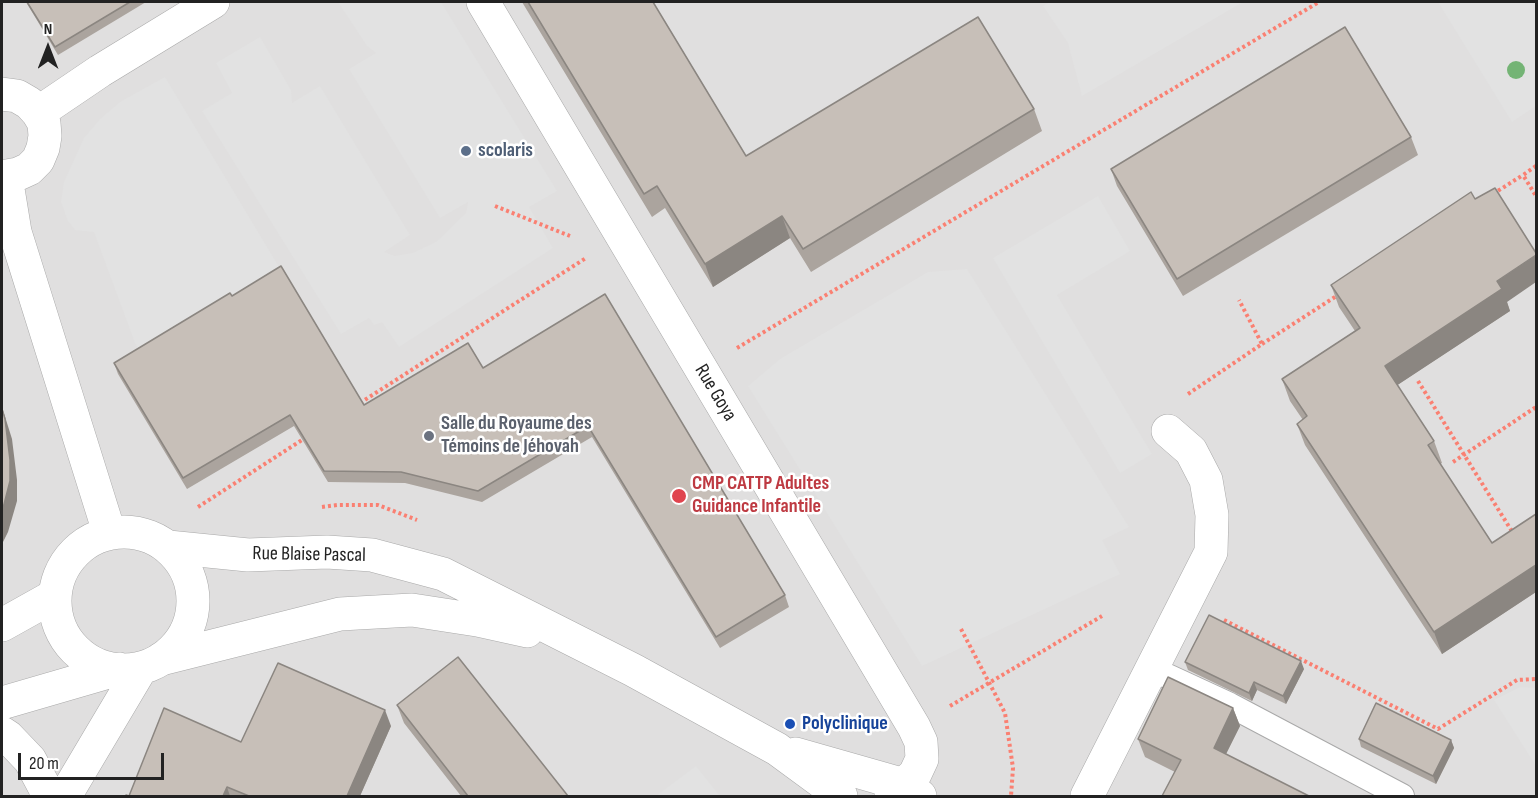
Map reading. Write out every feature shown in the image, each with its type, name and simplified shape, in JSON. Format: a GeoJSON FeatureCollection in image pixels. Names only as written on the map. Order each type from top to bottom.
{"type":"FeatureCollection","features":[{"type":"Feature","properties":{"kind":"street"},"geometry":{"type":"LineString","coordinates":[[38,113],[100,71],[213,2]]}},
{"type":"Feature","properties":{"kind":"street","name":"Rue Goya"},"geometry":{"type":"LineString","coordinates":[[483,2],[612,242],[701,369],[914,727],[921,742],[922,759],[905,793]]}},
{"type":"Feature","properties":{"kind":"street"},"geometry":{"type":"LineString","coordinates":[[2,94],[17,96],[29,103],[44,123],[45,136],[38,160],[29,169],[4,177],[15,232],[109,532]]}},
{"type":"Feature","properties":{"kind":"street"},"geometry":{"type":"LineString","coordinates":[[1087,796],[1211,552],[1212,515],[1206,480],[1179,441]]}},
{"type":"Feature","properties":{"kind":"street"},"geometry":{"type":"LineString","coordinates":[[129,531],[158,542],[182,563],[191,583],[193,604],[189,626],[177,645],[140,665],[98,665],[79,654],[65,638],[56,618],[54,596],[59,574],[71,555],[88,541],[109,532],[129,531]]}},
{"type":"Feature","properties":{"kind":"street","name":"Rue Blaise Pascal"},"geometry":{"type":"LineString","coordinates":[[158,542],[248,555],[327,552],[372,555],[443,574],[575,643],[633,670],[777,749],[841,796]]}},
{"type":"Feature","properties":{"kind":"street"},"geometry":{"type":"LineString","coordinates":[[2,625],[54,596]]}},
{"type":"Feature","properties":{"kind":"street","name":"Rue Blaise Pascal"},"geometry":{"type":"LineString","coordinates":[[2,703],[340,614],[412,610],[477,620],[575,643]]}},
{"type":"Feature","properties":{"kind":"street"},"geometry":{"type":"LineString","coordinates":[[65,796],[140,665]]}},
{"type":"Feature","properties":{"kind":"street"},"geometry":{"type":"LineString","coordinates":[[2,733],[30,759],[46,790],[46,796]]}},
{"type":"Feature","properties":{"kind":"street","name":"Rue Blaise Pascal"},"geometry":{"type":"LineString","coordinates":[[777,749],[905,793]]}},
{"type":"Feature","properties":{"kind":"lane"},"geometry":{"type":"LineString","coordinates":[[1152,669],[1230,705],[1402,796]]}},
{"type":"Feature","properties":{"kind":"path"},"geometry":{"type":"LineString","coordinates":[[701,369],[1319,2]]}},
{"type":"Feature","properties":{"kind":"path"},"geometry":{"type":"LineString","coordinates":[[1493,195],[1536,166]]}},
{"type":"Feature","properties":{"kind":"path"},"geometry":{"type":"LineString","coordinates":[[1523,175],[1536,196]]}},
{"type":"Feature","properties":{"kind":"path"},"geometry":{"type":"LineString","coordinates":[[495,206],[612,242]]}},
{"type":"Feature","properties":{"kind":"path"},"geometry":{"type":"LineString","coordinates":[[353,408],[612,242]]}},
{"type":"Feature","properties":{"kind":"path"},"geometry":{"type":"LineString","coordinates":[[1179,441],[1199,416],[1188,393],[1342,292]]}},
{"type":"Feature","properties":{"kind":"path"},"geometry":{"type":"LineString","coordinates":[[1239,300],[1262,344]]}},
{"type":"Feature","properties":{"kind":"path"},"geometry":{"type":"LineString","coordinates":[[1418,381],[1518,540]]}},
{"type":"Feature","properties":{"kind":"path"},"geometry":{"type":"LineString","coordinates":[[1453,462],[1536,407]]}},
{"type":"Feature","properties":{"kind":"path"},"geometry":{"type":"LineString","coordinates":[[158,542],[313,433]]}},
{"type":"Feature","properties":{"kind":"path"},"geometry":{"type":"LineString","coordinates":[[1186,603],[1438,729],[1517,680],[1536,679]]}},
{"type":"Feature","properties":{"kind":"path"},"geometry":{"type":"LineString","coordinates":[[914,727],[1101,616]]}},
{"type":"Feature","properties":{"kind":"path"},"geometry":{"type":"LineString","coordinates":[[960,629],[1005,713],[1013,768],[1011,796]]}},
{"type":"Feature","properties":{"kind":"shaded area"},"geometry":{"type":"Polygon","coordinates":[[[2,2],[1536,2],[1536,796],[2,796],[2,2]]]}},
{"type":"Feature","properties":{"kind":"shaded area","name":"scolaris"},"geometry":{"type":"Polygon","coordinates":[[[338,2],[441,2],[557,191],[529,207],[553,248],[399,347],[382,322],[374,325],[369,318],[341,334],[202,111],[232,93],[216,63],[260,37],[291,90],[292,103],[320,86],[410,235],[384,252],[395,256],[413,253],[436,242],[466,213],[468,202],[440,218],[349,69],[376,53],[367,46],[338,2]]]}},
{"type":"Feature","properties":{"kind":"shaded area"},"geometry":{"type":"Polygon","coordinates":[[[1050,2],[1243,2],[1082,96],[1068,43],[1043,6],[1050,2]]]}},
{"type":"Feature","properties":{"kind":"shaded area"},"geometry":{"type":"Polygon","coordinates":[[[1438,2],[1536,2],[1536,106],[1512,122],[1438,2]]]}},
{"type":"Feature","properties":{"kind":"shaded area"},"geometry":{"type":"Polygon","coordinates":[[[165,77],[285,277],[144,359],[135,343],[94,232],[75,230],[68,221],[61,202],[64,182],[84,138],[100,119],[120,102],[165,77]]]}},
{"type":"Feature","properties":{"kind":"shaded area"},"geometry":{"type":"Polygon","coordinates":[[[1098,196],[1130,251],[1057,295],[1152,454],[1120,473],[993,258],[1098,196]]]}},
{"type":"Feature","properties":{"kind":"shaded area"},"geometry":{"type":"Polygon","coordinates":[[[967,269],[1129,527],[1102,540],[1120,574],[922,666],[748,386],[780,359],[928,272],[967,269]]]}},
{"type":"Feature","properties":{"kind":"shaded area"},"geometry":{"type":"Polygon","coordinates":[[[1520,687],[1536,688],[1536,766],[1494,700],[1520,687]]]}},
{"type":"Feature","properties":{"kind":"shaded area"},"geometry":{"type":"Polygon","coordinates":[[[696,766],[720,796],[656,796],[696,766]]]}},
{"type":"Feature","properties":{"kind":"building"},"geometry":{"type":"Polygon","coordinates":[[[27,2],[130,2],[55,47],[27,2]]]}},
{"type":"Feature","properties":{"kind":"building"},"geometry":{"type":"Polygon","coordinates":[[[528,2],[653,2],[746,156],[978,17],[1034,109],[803,249],[782,216],[705,264],[657,186],[644,194],[528,2]]]}},
{"type":"Feature","properties":{"kind":"building"},"geometry":{"type":"Polygon","coordinates":[[[1345,27],[1411,137],[1177,279],[1111,169],[1345,27]]]}},
{"type":"Feature","properties":{"kind":"building"},"geometry":{"type":"Polygon","coordinates":[[[1495,188],[1536,255],[1497,281],[1502,289],[1385,366],[1434,441],[1428,445],[1492,543],[1536,514],[1536,565],[1434,632],[1297,424],[1307,416],[1282,379],[1360,328],[1331,285],[1471,192],[1475,199],[1495,188]]]}},
{"type":"Feature","properties":{"kind":"building"},"geometry":{"type":"Polygon","coordinates":[[[281,266],[364,405],[468,343],[483,368],[605,294],[785,595],[716,637],[588,426],[478,491],[401,472],[324,471],[290,415],[183,478],[114,363],[230,293],[232,296],[281,266]]]}},
{"type":"Feature","properties":{"kind":"building"},"geometry":{"type":"Polygon","coordinates":[[[2,409],[10,460],[10,481],[2,512],[2,409]]]}},
{"type":"Feature","properties":{"kind":"building"},"geometry":{"type":"Polygon","coordinates":[[[1209,615],[1301,661],[1283,696],[1254,682],[1249,693],[1185,662],[1209,615]]]}},
{"type":"Feature","properties":{"kind":"building"},"geometry":{"type":"Polygon","coordinates":[[[458,657],[568,796],[468,796],[397,705],[458,657]]]}},
{"type":"Feature","properties":{"kind":"building"},"geometry":{"type":"Polygon","coordinates":[[[278,663],[385,710],[347,796],[249,796],[227,787],[223,796],[129,796],[164,708],[241,742],[278,663]]]}},
{"type":"Feature","properties":{"kind":"building"},"geometry":{"type":"Polygon","coordinates":[[[1168,677],[1233,708],[1214,748],[1309,796],[1162,796],[1181,760],[1138,739],[1168,677]]]}},
{"type":"Feature","properties":{"kind":"building"},"geometry":{"type":"Polygon","coordinates":[[[1376,703],[1451,740],[1433,776],[1359,739],[1376,703]]]}},
{"type":"Feature","properties":{"kind":"place","name":"scolaris"},"geometry":{"type":"Point","coordinates":[466,151]}},
{"type":"Feature","properties":{"kind":"place","name":"Salle du Royaume des Témoins de Jéhovah"},"geometry":{"type":"Point","coordinates":[429,436]}},
{"type":"Feature","properties":{"kind":"place","name":"CMP CATTP Adultes Guidance Infantile"},"geometry":{"type":"Point","coordinates":[679,496]}},
{"type":"Feature","properties":{"kind":"place","name":"Polyclinique"},"geometry":{"type":"Point","coordinates":[790,724]}}]}
